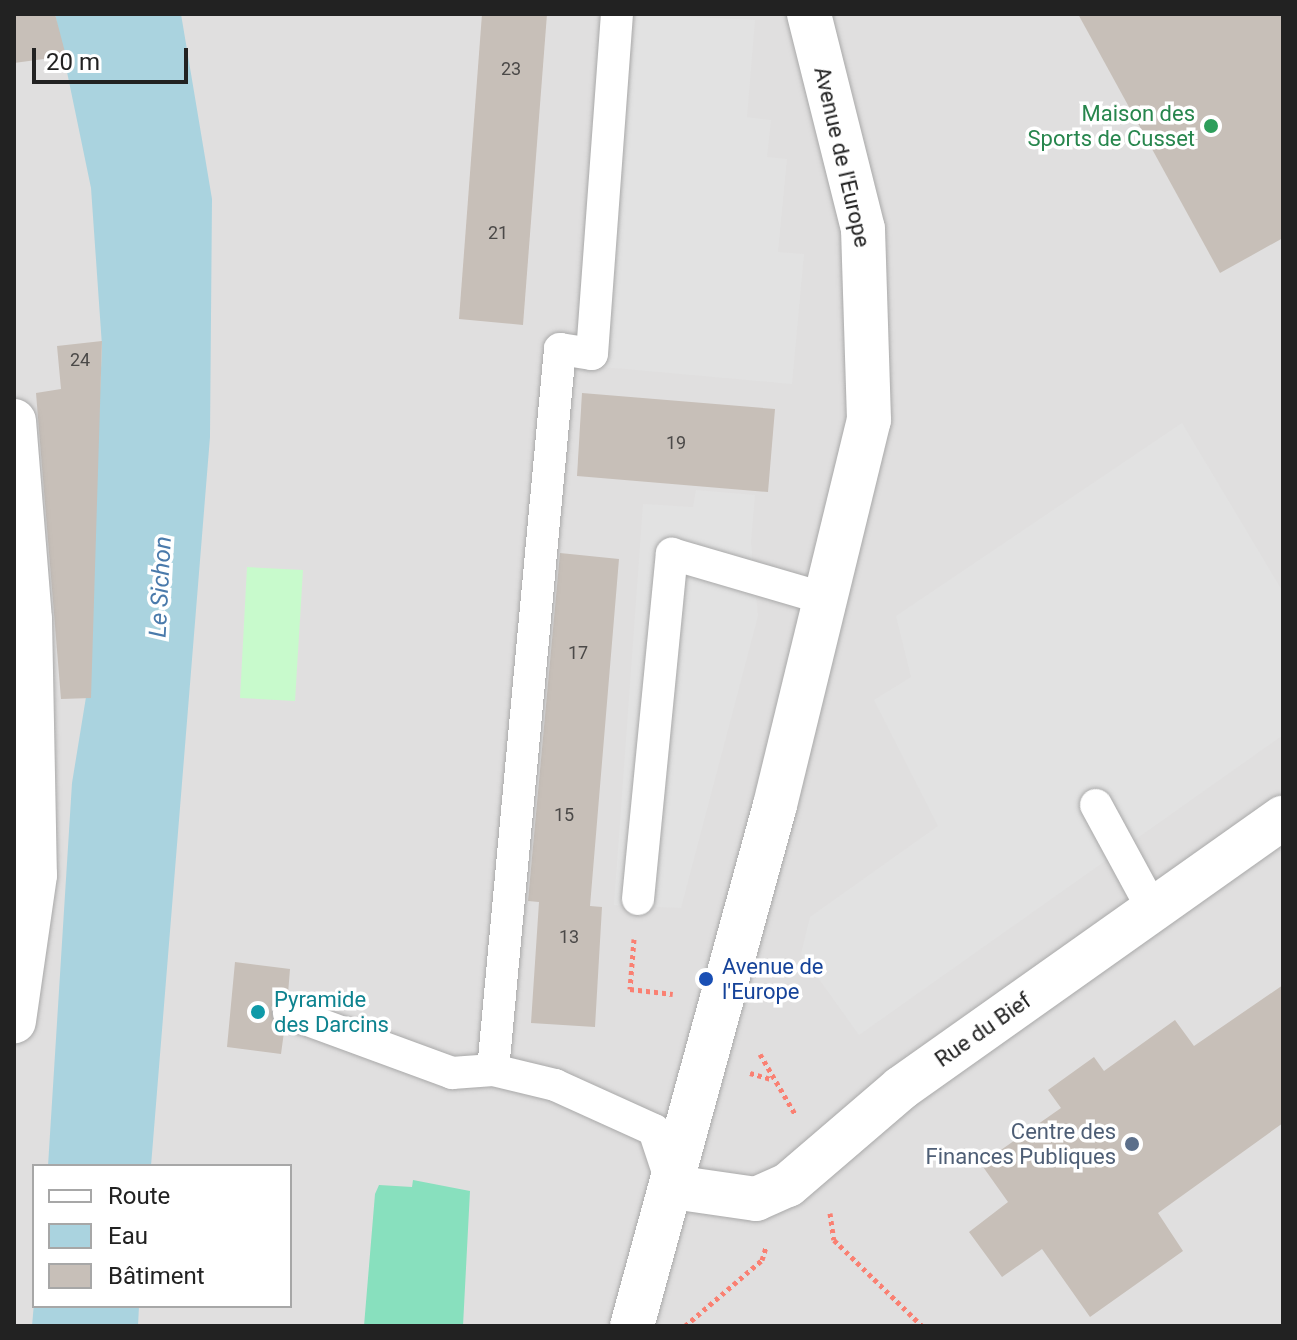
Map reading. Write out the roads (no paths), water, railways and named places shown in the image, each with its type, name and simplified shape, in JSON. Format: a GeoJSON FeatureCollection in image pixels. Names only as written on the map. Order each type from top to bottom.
{"type":"FeatureCollection","features":[{"type":"Feature","properties":{"kind":"street","name":"Avenue de l'Europe"},"geometry":{"type":"LineString","coordinates":[[632,1326],[673,1187],[826,599],[869,420],[872,364],[863,229],[809,14]]}},
{"type":"Feature","properties":{"kind":"street"},"geometry":{"type":"LineString","coordinates":[[14,421],[30,619],[35,875],[14,1021]]}},
{"type":"Feature","properties":{"kind":"street","name":"Rue du Bief"},"geometry":{"type":"LineString","coordinates":[[673,1187],[756,1199],[822,1161],[901,1088],[1283,818]]}},
{"type":"Feature","properties":{"kind":"lane"},"geometry":{"type":"LineString","coordinates":[[493,1070],[560,349],[592,354],[617,14]]}},
{"type":"Feature","properties":{"kind":"lane"},"geometry":{"type":"LineString","coordinates":[[638,899],[672,554],[826,599]]}},
{"type":"Feature","properties":{"kind":"lane"},"geometry":{"type":"LineString","coordinates":[[1096,805],[1153,910]]}},
{"type":"Feature","properties":{"kind":"lane"},"geometry":{"type":"LineString","coordinates":[[289,1013],[452,1073],[493,1070],[555,1085],[654,1130],[673,1187]]}},
{"type":"Feature","properties":{"kind":"water","name":"Le Sichon"},"geometry":{"type":"Polygon","coordinates":[[[55,14],[181,14],[212,199],[210,437],[151,1164],[48,1164],[72,783],[87,691],[102,346],[91,188],[55,14]]]}},
{"type":"Feature","properties":{"kind":"water"},"geometry":{"type":"Polygon","coordinates":[[[34,1308],[139,1308],[138,1326],[32,1326],[34,1308]]]}},
{"type":"Feature","properties":{"kind":"place","name":"Maison des Sports de Cusset"},"geometry":{"type":"Point","coordinates":[1211,126]}},
{"type":"Feature","properties":{"kind":"place","name":"Avenue de l'Europe"},"geometry":{"type":"Point","coordinates":[706,979]}},
{"type":"Feature","properties":{"kind":"place","name":"Pyramide des Darcins"},"geometry":{"type":"Point","coordinates":[258,1012]}},
{"type":"Feature","properties":{"kind":"place","name":"Centre des Finances Publiques"},"geometry":{"type":"Point","coordinates":[1132,1144]}}]}
